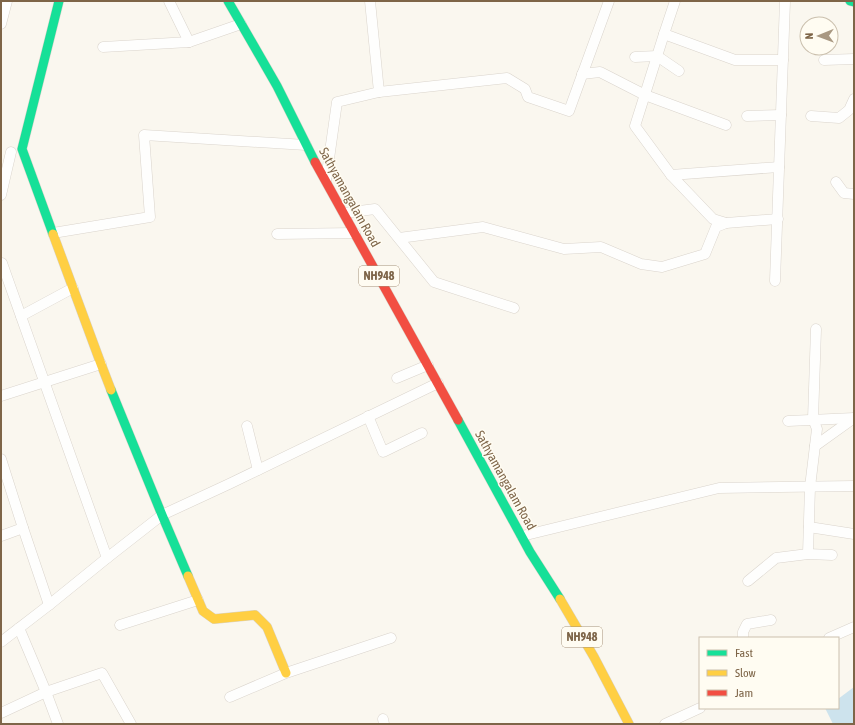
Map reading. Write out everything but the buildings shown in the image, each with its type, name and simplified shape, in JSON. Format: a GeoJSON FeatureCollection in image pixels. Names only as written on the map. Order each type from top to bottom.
{"type":"FeatureCollection","features":[{"type":"Feature","properties":{"kind":"main road"},"geometry":{"type":"LineString","coordinates":[[59,1],[22,149],[101,364],[162,515],[203,611],[214,619],[255,615],[267,627],[286,673]]}},
{"type":"Feature","properties":{"kind":"main road","name":"Sathyamangalam Road"},"geometry":{"type":"LineString","coordinates":[[228,1],[277,86],[306,145],[522,536],[551,601]]}},
{"type":"Feature","properties":{"kind":"main road"},"geometry":{"type":"LineString","coordinates":[[850,1],[854,2]]}},
{"type":"Feature","properties":{"kind":"main road","name":"Sathyamangalam Road"},"geometry":{"type":"LineString","coordinates":[[530,552],[594,658],[629,724]]}},
{"type":"Feature","properties":{"kind":"street"},"geometry":{"type":"LineString","coordinates":[[1,24],[7,1]]}},
{"type":"Feature","properties":{"kind":"street"},"geometry":{"type":"LineString","coordinates":[[169,1],[189,42]]}},
{"type":"Feature","properties":{"kind":"street"},"geometry":{"type":"LineString","coordinates":[[370,1],[379,92]]}},
{"type":"Feature","properties":{"kind":"street"},"geometry":{"type":"LineString","coordinates":[[326,181],[337,102],[379,92],[507,78],[525,89],[528,97],[569,111],[609,1]]}},
{"type":"Feature","properties":{"kind":"street"},"geometry":{"type":"LineString","coordinates":[[675,1],[635,126],[671,175],[713,219],[726,223]]}},
{"type":"Feature","properties":{"kind":"street"},"geometry":{"type":"LineString","coordinates":[[775,281],[786,1]]}},
{"type":"Feature","properties":{"kind":"street"},"geometry":{"type":"LineString","coordinates":[[103,47],[189,42],[241,24]]}},
{"type":"Feature","properties":{"kind":"street"},"geometry":{"type":"LineString","coordinates":[[664,34],[735,60],[783,60]]}},
{"type":"Feature","properties":{"kind":"street"},"geometry":{"type":"LineString","coordinates":[[635,57],[657,56],[679,71]]}},
{"type":"Feature","properties":{"kind":"street"},"geometry":{"type":"LineString","coordinates":[[824,60],[854,59]]}},
{"type":"Feature","properties":{"kind":"street"},"geometry":{"type":"LineString","coordinates":[[582,74],[600,72],[645,95],[726,125]]}},
{"type":"Feature","properties":{"kind":"street"},"geometry":{"type":"LineString","coordinates":[[811,116],[839,118],[851,112],[854,99]]}},
{"type":"Feature","properties":{"kind":"street"},"geometry":{"type":"LineString","coordinates":[[747,116],[781,115]]}},
{"type":"Feature","properties":{"kind":"street"},"geometry":{"type":"LineString","coordinates":[[53,233],[150,217],[144,135],[306,145]]}},
{"type":"Feature","properties":{"kind":"street"},"geometry":{"type":"LineString","coordinates":[[1,156],[22,149]]}},
{"type":"Feature","properties":{"kind":"street"},"geometry":{"type":"LineString","coordinates":[[1,195],[11,152]]}},
{"type":"Feature","properties":{"kind":"street"},"geometry":{"type":"LineString","coordinates":[[671,175],[780,167]]}},
{"type":"Feature","properties":{"kind":"street"},"geometry":{"type":"LineString","coordinates":[[836,182],[844,193],[854,194]]}},
{"type":"Feature","properties":{"kind":"street"},"geometry":{"type":"LineString","coordinates":[[344,214],[375,209],[434,282],[514,308]]}},
{"type":"Feature","properties":{"kind":"street"},"geometry":{"type":"LineString","coordinates":[[399,238],[483,227],[564,249],[601,247],[641,264],[662,267],[705,254],[716,227],[726,223],[778,219]]}},
{"type":"Feature","properties":{"kind":"street"},"geometry":{"type":"LineString","coordinates":[[277,234],[355,233]]}},
{"type":"Feature","properties":{"kind":"street"},"geometry":{"type":"LineString","coordinates":[[2,263],[107,558]]}},
{"type":"Feature","properties":{"kind":"street"},"geometry":{"type":"LineString","coordinates":[[21,316],[73,288]]}},
{"type":"Feature","properties":{"kind":"street"},"geometry":{"type":"LineString","coordinates":[[808,554],[810,487],[817,429],[813,419],[816,329]]}},
{"type":"Feature","properties":{"kind":"street"},"geometry":{"type":"LineString","coordinates":[[1,396],[101,364]]}},
{"type":"Feature","properties":{"kind":"street"},"geometry":{"type":"LineString","coordinates":[[397,378],[428,365]]}},
{"type":"Feature","properties":{"kind":"street"},"geometry":{"type":"LineString","coordinates":[[1,641],[49,605],[162,515],[438,382]]}},
{"type":"Feature","properties":{"kind":"street"},"geometry":{"type":"LineString","coordinates":[[368,416],[383,452],[422,433]]}},
{"type":"Feature","properties":{"kind":"street"},"geometry":{"type":"LineString","coordinates":[[788,421],[854,418]]}},
{"type":"Feature","properties":{"kind":"street"},"geometry":{"type":"LineString","coordinates":[[815,446],[854,418]]}},
{"type":"Feature","properties":{"kind":"street"},"geometry":{"type":"LineString","coordinates":[[248,426],[258,470]]}},
{"type":"Feature","properties":{"kind":"street"},"geometry":{"type":"LineString","coordinates":[[1,458],[3,470],[49,605]]}},
{"type":"Feature","properties":{"kind":"street"},"geometry":{"type":"LineString","coordinates":[[522,536],[719,488],[854,486]]}},
{"type":"Feature","properties":{"kind":"street"},"geometry":{"type":"LineString","coordinates":[[809,527],[854,534]]}},
{"type":"Feature","properties":{"kind":"street"},"geometry":{"type":"LineString","coordinates":[[1,536],[22,528]]}},
{"type":"Feature","properties":{"kind":"street"},"geometry":{"type":"LineString","coordinates":[[748,582],[776,558],[808,554],[832,555]]}},
{"type":"Feature","properties":{"kind":"street"},"geometry":{"type":"LineString","coordinates":[[120,625],[198,600]]}},
{"type":"Feature","properties":{"kind":"street"},"geometry":{"type":"LineString","coordinates":[[743,637],[746,624],[771,620]]}},
{"type":"Feature","properties":{"kind":"street"},"geometry":{"type":"LineString","coordinates":[[831,637],[854,627]]}},
{"type":"Feature","properties":{"kind":"street"},"geometry":{"type":"LineString","coordinates":[[19,628],[58,724]]}},
{"type":"Feature","properties":{"kind":"street"},"geometry":{"type":"LineString","coordinates":[[230,698],[286,673],[391,638]]}},
{"type":"Feature","properties":{"kind":"street"},"geometry":{"type":"LineString","coordinates":[[1,713],[46,692],[102,673],[131,724]]}},
{"type":"Feature","properties":{"kind":"street"},"geometry":{"type":"LineString","coordinates":[[666,724],[699,708]]}},
{"type":"Feature","properties":{"kind":"water"},"geometry":{"type":"Polygon","coordinates":[[[854,687],[854,724],[833,724],[826,709],[839,709],[839,698],[854,687]]]}},
{"type":"Feature","properties":{"kind":"traffic: fast"},"geometry":{"type":"LineString","coordinates":[[53,234],[22,149],[59,1]]}},
{"type":"Feature","properties":{"kind":"traffic: fast"},"geometry":{"type":"LineString","coordinates":[[228,1],[277,86],[315,162]]}},
{"type":"Feature","properties":{"kind":"traffic: fast"},"geometry":{"type":"LineString","coordinates":[[850,1],[854,2]]}},
{"type":"Feature","properties":{"kind":"traffic: fast"},"geometry":{"type":"LineString","coordinates":[[111,390],[188,576]]}},
{"type":"Feature","properties":{"kind":"traffic: fast"},"geometry":{"type":"LineString","coordinates":[[458,420],[530,552],[560,599]]}},
{"type":"Feature","properties":{"kind":"traffic: slow"},"geometry":{"type":"LineString","coordinates":[[53,234],[111,390]]}},
{"type":"Feature","properties":{"kind":"traffic: slow"},"geometry":{"type":"LineString","coordinates":[[188,576],[203,611],[214,619],[255,615],[267,627],[286,673]]}},
{"type":"Feature","properties":{"kind":"traffic: slow"},"geometry":{"type":"LineString","coordinates":[[560,599],[594,657],[629,724]]}},
{"type":"Feature","properties":{"kind":"traffic: jam"},"geometry":{"type":"LineString","coordinates":[[315,162],[458,420]]}}]}
